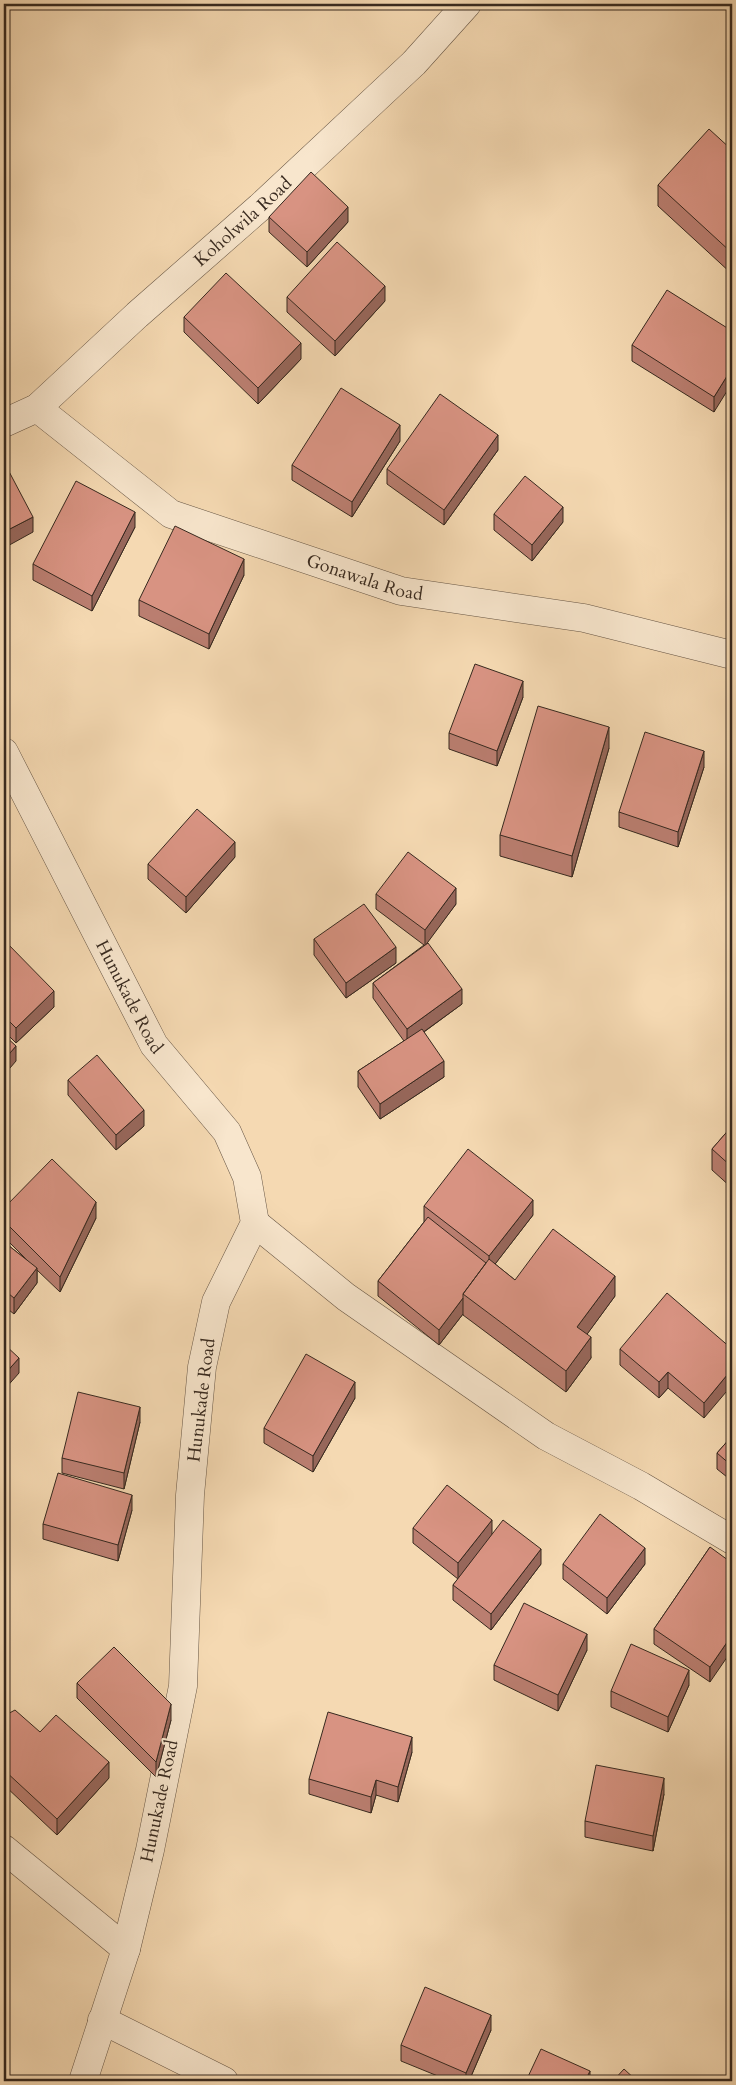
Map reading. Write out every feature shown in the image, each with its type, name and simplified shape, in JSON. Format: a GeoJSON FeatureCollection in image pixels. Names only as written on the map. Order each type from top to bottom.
{"type":"FeatureCollection","features":[{"type":"Feature","properties":{"kind":"street","name":"Koholwila Road"},"geometry":{"type":"LineString","coordinates":[[4,423],[37,408],[137,314],[260,207],[414,62],[467,4]]}},
{"type":"Feature","properties":{"kind":"street","name":"Gonawala Road"},"geometry":{"type":"LineString","coordinates":[[37,408],[171,514],[401,591],[584,618],[732,654]]}},
{"type":"Feature","properties":{"kind":"street","name":"Hunukade Road"},"geometry":{"type":"LineString","coordinates":[[4,752],[154,1045],[227,1132],[247,1177],[255,1224],[216,1302],[202,1367],[190,1495],[183,1686],[150,1850],[126,1949],[83,2081]]}},
{"type":"Feature","properties":{"kind":"street"},"geometry":{"type":"LineString","coordinates":[[255,1224],[346,1297],[546,1436],[641,1486],[732,1540]]}},
{"type":"Feature","properties":{"kind":"street"},"geometry":{"type":"LineString","coordinates":[[4,1850],[126,1949]]}},
{"type":"Feature","properties":{"kind":"street"},"geometry":{"type":"LineString","coordinates":[[102,2020],[224,2081]]}},
{"type":"Feature","properties":{"kind":"building"},"geometry":{"type":"Polygon","coordinates":[[[709,129],[732,150],[732,253],[658,185],[709,129]]]}},
{"type":"Feature","properties":{"kind":"building"},"geometry":{"type":"Polygon","coordinates":[[[311,172],[348,207],[307,252],[269,217],[311,172]]]}},
{"type":"Feature","properties":{"kind":"building"},"geometry":{"type":"Polygon","coordinates":[[[337,242],[385,286],[335,341],[287,297],[337,242]]]}},
{"type":"Feature","properties":{"kind":"building"},"geometry":{"type":"Polygon","coordinates":[[[226,273],[301,343],[258,388],[184,317],[226,273]]]}},
{"type":"Feature","properties":{"kind":"building"},"geometry":{"type":"Polygon","coordinates":[[[667,290],[732,331],[732,368],[714,397],[632,345],[667,290]]]}},
{"type":"Feature","properties":{"kind":"building"},"geometry":{"type":"Polygon","coordinates":[[[341,388],[400,425],[352,502],[292,465],[341,388]]]}},
{"type":"Feature","properties":{"kind":"building"},"geometry":{"type":"Polygon","coordinates":[[[440,394],[498,435],[444,510],[387,469],[440,394]]]}},
{"type":"Feature","properties":{"kind":"building"},"geometry":{"type":"Polygon","coordinates":[[[4,462],[33,517],[4,532],[4,462]]]}},
{"type":"Feature","properties":{"kind":"building"},"geometry":{"type":"Polygon","coordinates":[[[525,476],[563,507],[532,545],[494,514],[525,476]]]}},
{"type":"Feature","properties":{"kind":"building"},"geometry":{"type":"Polygon","coordinates":[[[76,481],[135,512],[92,596],[33,564],[76,481]]]}},
{"type":"Feature","properties":{"kind":"building"},"geometry":{"type":"Polygon","coordinates":[[[175,526],[244,559],[209,634],[139,600],[175,526]]]}},
{"type":"Feature","properties":{"kind":"building"},"geometry":{"type":"Polygon","coordinates":[[[475,664],[523,681],[497,751],[449,733],[475,664]]]}},
{"type":"Feature","properties":{"kind":"building"},"geometry":{"type":"Polygon","coordinates":[[[538,706],[609,727],[572,856],[500,835],[538,706]]]}},
{"type":"Feature","properties":{"kind":"building"},"geometry":{"type":"Polygon","coordinates":[[[645,732],[704,751],[678,832],[619,812],[645,732]]]}},
{"type":"Feature","properties":{"kind":"building"},"geometry":{"type":"Polygon","coordinates":[[[197,809],[235,842],[186,897],[148,864],[197,809]]]}},
{"type":"Feature","properties":{"kind":"building"},"geometry":{"type":"Polygon","coordinates":[[[408,852],[456,888],[425,930],[376,894],[408,852]]]}},
{"type":"Feature","properties":{"kind":"building"},"geometry":{"type":"Polygon","coordinates":[[[364,904],[396,947],[346,983],[314,939],[364,904]]]}},
{"type":"Feature","properties":{"kind":"building"},"geometry":{"type":"Polygon","coordinates":[[[4,940],[54,991],[16,1028],[4,1016],[4,940]]]}},
{"type":"Feature","properties":{"kind":"building"},"geometry":{"type":"Polygon","coordinates":[[[428,943],[462,989],[407,1029],[373,983],[428,943]]]}},
{"type":"Feature","properties":{"kind":"building"},"geometry":{"type":"Polygon","coordinates":[[[422,1029],[444,1061],[380,1104],[358,1071],[422,1029]]]}},
{"type":"Feature","properties":{"kind":"building"},"geometry":{"type":"Polygon","coordinates":[[[4,1035],[16,1046],[4,1060],[4,1035]]]}},
{"type":"Feature","properties":{"kind":"building"},"geometry":{"type":"Polygon","coordinates":[[[97,1055],[144,1110],[116,1135],[68,1080],[97,1055]]]}},
{"type":"Feature","properties":{"kind":"building"},"geometry":{"type":"Polygon","coordinates":[[[732,1126],[732,1167],[712,1149],[732,1126]]]}},
{"type":"Feature","properties":{"kind":"building"},"geometry":{"type":"Polygon","coordinates":[[[468,1149],[533,1200],[489,1256],[424,1206],[468,1149]]]}},
{"type":"Feature","properties":{"kind":"building"},"geometry":{"type":"Polygon","coordinates":[[[52,1159],[96,1202],[60,1277],[4,1221],[4,1208],[52,1159]]]}},
{"type":"Feature","properties":{"kind":"building"},"geometry":{"type":"Polygon","coordinates":[[[428,1217],[486,1263],[439,1330],[378,1281],[428,1217]]]}},
{"type":"Feature","properties":{"kind":"building"},"geometry":{"type":"Polygon","coordinates":[[[553,1229],[615,1276],[577,1327],[591,1337],[566,1371],[463,1294],[489,1259],[515,1280],[553,1229]]]}},
{"type":"Feature","properties":{"kind":"building"},"geometry":{"type":"Polygon","coordinates":[[[4,1242],[37,1268],[14,1298],[4,1290],[4,1242]]]}},
{"type":"Feature","properties":{"kind":"building"},"geometry":{"type":"Polygon","coordinates":[[[667,1293],[732,1349],[732,1369],[704,1403],[668,1372],[659,1382],[620,1349],[667,1293]]]}},
{"type":"Feature","properties":{"kind":"building"},"geometry":{"type":"Polygon","coordinates":[[[4,1344],[19,1358],[4,1375],[4,1344]]]}},
{"type":"Feature","properties":{"kind":"building"},"geometry":{"type":"Polygon","coordinates":[[[306,1354],[355,1382],[313,1456],[264,1428],[306,1354]]]}},
{"type":"Feature","properties":{"kind":"building"},"geometry":{"type":"Polygon","coordinates":[[[78,1392],[140,1407],[124,1473],[62,1458],[78,1392]]]}},
{"type":"Feature","properties":{"kind":"building"},"geometry":{"type":"Polygon","coordinates":[[[732,1436],[732,1466],[717,1453],[732,1436]]]}},
{"type":"Feature","properties":{"kind":"building"},"geometry":{"type":"Polygon","coordinates":[[[58,1473],[132,1495],[118,1545],[43,1524],[58,1473]]]}},
{"type":"Feature","properties":{"kind":"building"},"geometry":{"type":"Polygon","coordinates":[[[447,1485],[492,1520],[458,1563],[413,1528],[447,1485]]]}},
{"type":"Feature","properties":{"kind":"building"},"geometry":{"type":"Polygon","coordinates":[[[600,1514],[645,1548],[607,1598],[563,1564],[600,1514]]]}},
{"type":"Feature","properties":{"kind":"building"},"geometry":{"type":"Polygon","coordinates":[[[503,1520],[541,1549],[491,1614],[453,1585],[503,1520]]]}},
{"type":"Feature","properties":{"kind":"building"},"geometry":{"type":"Polygon","coordinates":[[[710,1547],[732,1563],[732,1635],[710,1667],[654,1629],[710,1547]]]}},
{"type":"Feature","properties":{"kind":"building"},"geometry":{"type":"Polygon","coordinates":[[[524,1603],[587,1634],[558,1695],[494,1665],[524,1603]]]}},
{"type":"Feature","properties":{"kind":"building"},"geometry":{"type":"Polygon","coordinates":[[[631,1644],[689,1670],[668,1717],[611,1691],[631,1644]]]}},
{"type":"Feature","properties":{"kind":"building"},"geometry":{"type":"Polygon","coordinates":[[[114,1647],[171,1704],[156,1762],[77,1683],[114,1647]]]}},
{"type":"Feature","properties":{"kind":"building"},"geometry":{"type":"Polygon","coordinates":[[[15,1710],[40,1732],[56,1715],[109,1762],[57,1819],[4,1770],[4,1716],[15,1710]]]}},
{"type":"Feature","properties":{"kind":"building"},"geometry":{"type":"Polygon","coordinates":[[[328,1712],[412,1737],[398,1787],[376,1780],[371,1797],[309,1779],[328,1712]]]}},
{"type":"Feature","properties":{"kind":"building"},"geometry":{"type":"Polygon","coordinates":[[[596,1765],[664,1778],[653,1836],[585,1821],[596,1765]]]}},
{"type":"Feature","properties":{"kind":"building"},"geometry":{"type":"Polygon","coordinates":[[[425,1987],[491,2015],[466,2073],[401,2045],[425,1987]]]}},
{"type":"Feature","properties":{"kind":"building"},"geometry":{"type":"Polygon","coordinates":[[[541,2049],[590,2071],[585,2081],[526,2081],[541,2049]]]}},
{"type":"Feature","properties":{"kind":"building"},"geometry":{"type":"Polygon","coordinates":[[[624,2069],[637,2081],[613,2081],[624,2069]]]}},
{"type":"Feature","properties":{"kind":"building"},"geometry":{"type":"Polygon","coordinates":[[[4,2074],[19,2081],[4,2081],[4,2074]]]}}]}
